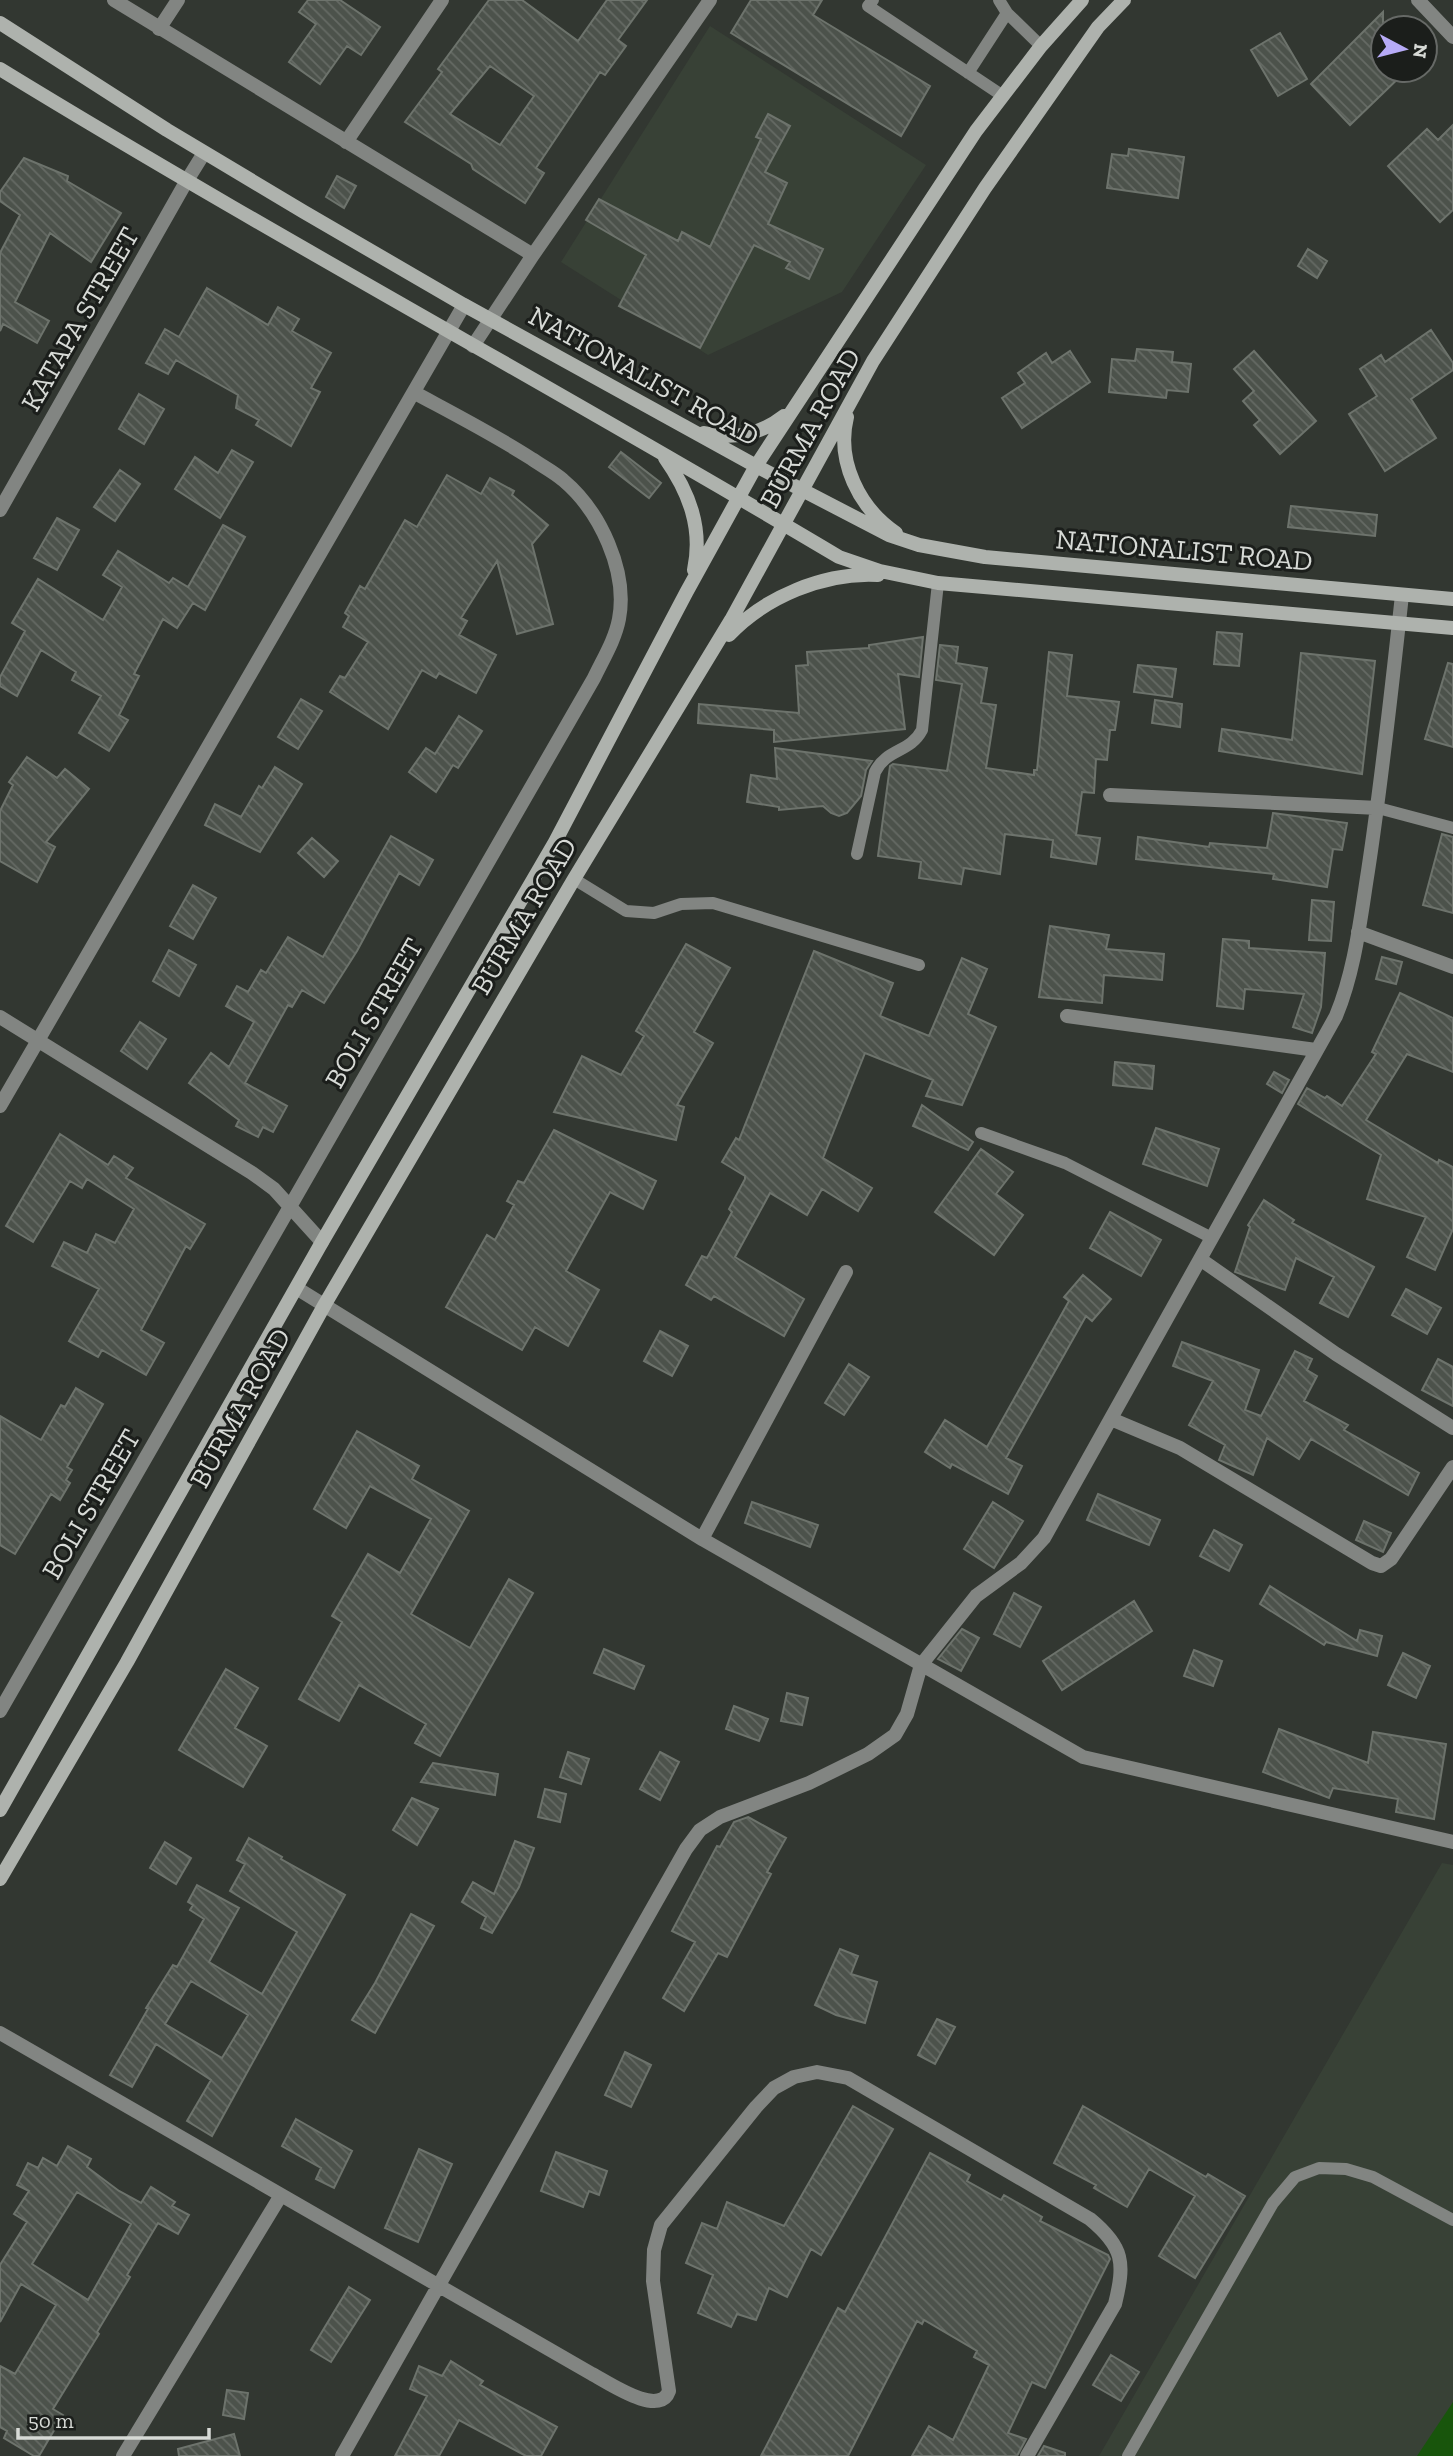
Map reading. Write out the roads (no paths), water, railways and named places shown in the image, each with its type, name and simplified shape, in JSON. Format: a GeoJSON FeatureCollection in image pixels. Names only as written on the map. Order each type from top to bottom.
{"type":"FeatureCollection","features":[{"type":"Feature","properties":{"kind":"main road","name":"BURMA ROAD"},"geometry":{"type":"LineString","coordinates":[[0,1810],[298,1289],[322,1242],[555,842],[690,585],[756,466],[910,230],[1003,96],[1041,46],[1082,0]]}},
{"type":"Feature","properties":{"kind":"main road","name":"BURMA ROAD"},"geometry":{"type":"LineString","coordinates":[[0,1879],[127,1662],[325,1304],[574,879],[711,653],[881,349],[985,188],[1098,27],[1124,0]]}},
{"type":"Feature","properties":{"kind":"main road","name":"NATIONALIST ROAD"},"geometry":{"type":"LineString","coordinates":[[0,23],[204,153],[464,305],[860,522],[909,541],[985,557],[1453,598]]}},
{"type":"Feature","properties":{"kind":"main road","name":"NATIONALIST ROAD"},"geometry":{"type":"LineString","coordinates":[[0,69],[186,182],[581,405],[839,557],[880,571],[938,583],[1453,628]]}},
{"type":"Feature","properties":{"kind":"main road"},"geometry":{"type":"LineString","coordinates":[[850,402],[844,429],[844,456],[852,482],[866,505],[886,526],[909,541]]}},
{"type":"Feature","properties":{"kind":"main road"},"geometry":{"type":"LineString","coordinates":[[690,429],[718,436],[746,435],[772,425],[794,408]]}},
{"type":"Feature","properties":{"kind":"main road"},"geometry":{"type":"LineString","coordinates":[[663,454],[679,477],[691,503],[696,530],[696,558],[690,585]]}},
{"type":"Feature","properties":{"kind":"main road"},"geometry":{"type":"LineString","coordinates":[[711,653],[736,627],[765,606],[797,590],[831,579],[867,574],[903,576]]}},
{"type":"Feature","properties":{"kind":"street"},"geometry":{"type":"LineString","coordinates":[[114,0],[533,255]]}},
{"type":"Feature","properties":{"kind":"street"},"geometry":{"type":"LineString","coordinates":[[159,29],[178,0]]}},
{"type":"Feature","properties":{"kind":"street"},"geometry":{"type":"LineString","coordinates":[[346,142],[442,0]]}},
{"type":"Feature","properties":{"kind":"street"},"geometry":{"type":"LineString","coordinates":[[473,346],[710,0]]}},
{"type":"Feature","properties":{"kind":"street"},"geometry":{"type":"LineString","coordinates":[[1418,0],[1453,37]]}},
{"type":"Feature","properties":{"kind":"street","name":"KATAPA STREET"},"geometry":{"type":"LineString","coordinates":[[0,510],[204,153]]}},
{"type":"Feature","properties":{"kind":"street"},"geometry":{"type":"LineString","coordinates":[[0,1107],[464,305]]}},
{"type":"Feature","properties":{"kind":"street","name":"BOLI STREET"},"geometry":{"type":"LineString","coordinates":[[0,1711],[611,646],[619,620],[621,598],[618,571],[595,517],[563,480],[515,448],[415,393]]}},
{"type":"Feature","properties":{"kind":"street"},"geometry":{"type":"LineString","coordinates":[[342,2456],[686,1849],[700,1830],[720,1817],[820,1777],[868,1754],[895,1735],[907,1714],[921,1665],[976,1596],[1034,1552],[1044,1538],[1336,1016],[1346,991],[1378,808],[1402,595]]}},
{"type":"Feature","properties":{"kind":"street"},"geometry":{"type":"LineString","coordinates":[[1110,795],[1378,808]]}},
{"type":"Feature","properties":{"kind":"street"},"geometry":{"type":"LineString","coordinates":[[1358,932],[1453,967]]}},
{"type":"Feature","properties":{"kind":"street"},"geometry":{"type":"LineString","coordinates":[[1067,1016],[1316,1050]]}},
{"type":"Feature","properties":{"kind":"street"},"geometry":{"type":"LineString","coordinates":[[0,1017],[252,1173],[274,1189],[322,1242]]}},
{"type":"Feature","properties":{"kind":"street"},"geometry":{"type":"LineString","coordinates":[[1200,1259],[1336,1354],[1453,1428]]}},
{"type":"Feature","properties":{"kind":"street"},"geometry":{"type":"LineString","coordinates":[[702,1539],[846,1272]]}},
{"type":"Feature","properties":{"kind":"street"},"geometry":{"type":"LineString","coordinates":[[298,1289],[702,1539],[1083,1757],[1453,1842]]}},
{"type":"Feature","properties":{"kind":"street"},"geometry":{"type":"LineString","coordinates":[[1111,1419],[1180,1448],[1381,1566],[1391,1559],[1453,1467]]}},
{"type":"Feature","properties":{"kind":"street"},"geometry":{"type":"LineString","coordinates":[[0,2033],[592,2374],[655,2403],[664,2400],[669,2391],[653,2281],[654,2250],[662,2225],[674,2206],[775,2088],[794,2077],[817,2072],[848,2078],[1090,2219],[1106,2232],[1119,2253],[1121,2278],[1115,2304],[1027,2456]]}},
{"type":"Feature","properties":{"kind":"street"},"geometry":{"type":"LineString","coordinates":[[123,2456],[281,2195]]}},
{"type":"Feature","properties":{"kind":"lane"},"geometry":{"type":"LineString","coordinates":[[873,0],[868,6],[1003,96]]}},
{"type":"Feature","properties":{"kind":"lane"},"geometry":{"type":"LineString","coordinates":[[999,0],[1007,13],[1041,46]]}},
{"type":"Feature","properties":{"kind":"lane"},"geometry":{"type":"LineString","coordinates":[[968,73],[1007,13]]}},
{"type":"Feature","properties":{"kind":"lane"},"geometry":{"type":"LineString","coordinates":[[857,854],[881,761],[917,740],[922,730],[938,583]]}},
{"type":"Feature","properties":{"kind":"lane"},"geometry":{"type":"LineString","coordinates":[[1378,808],[1453,828]]}},
{"type":"Feature","properties":{"kind":"lane"},"geometry":{"type":"LineString","coordinates":[[574,879],[626,911],[654,914],[681,904],[713,903],[919,965]]}},
{"type":"Feature","properties":{"kind":"lane"},"geometry":{"type":"LineString","coordinates":[[981,1133],[1065,1163],[1212,1238]]}},
{"type":"Feature","properties":{"kind":"lane"},"geometry":{"type":"LineString","coordinates":[[1128,2456],[1273,2203],[1295,2177],[1319,2168],[1346,2169],[1373,2177],[1453,2220]]}}]}
